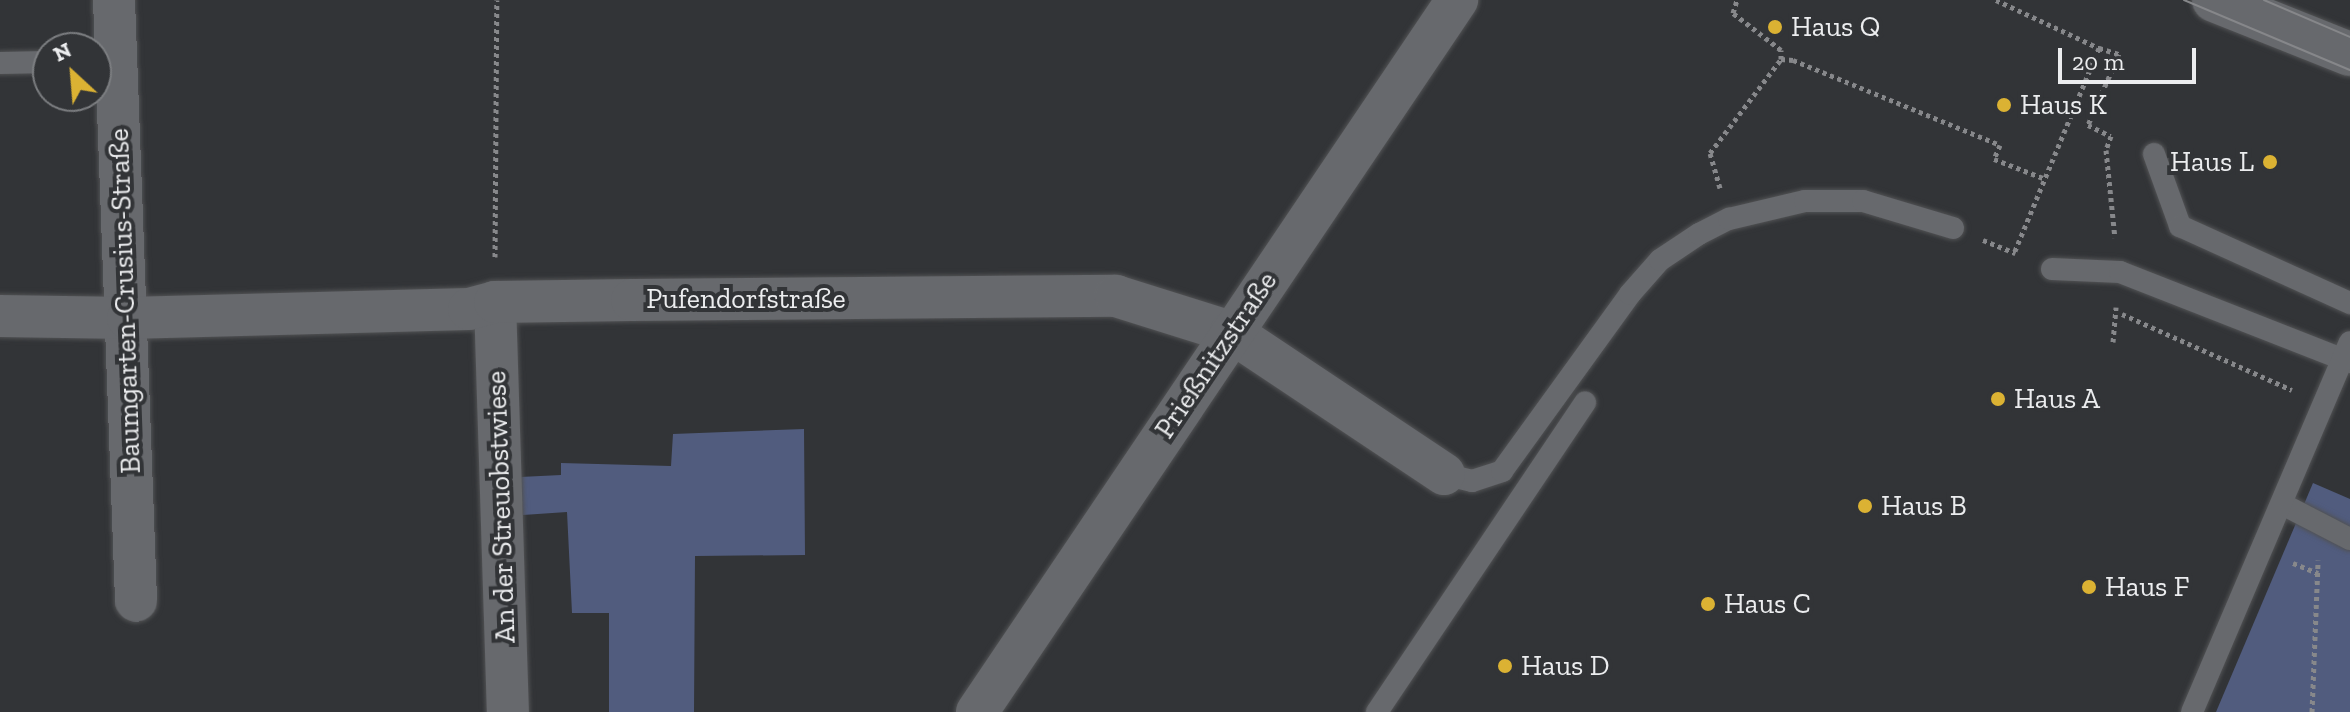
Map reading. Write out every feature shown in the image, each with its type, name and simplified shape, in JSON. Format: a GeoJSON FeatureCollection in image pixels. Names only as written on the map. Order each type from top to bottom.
{"type":"FeatureCollection","features":[{"type":"Feature","properties":{"kind":"street","name":"Baumgarten-Crusius-Straße"},"geometry":{"type":"LineString","coordinates":[[109,32],[114,0]]}},
{"type":"Feature","properties":{"kind":"street","name":"Prießnitzstraße"},"geometry":{"type":"LineString","coordinates":[[977,712],[1457,0]]}},
{"type":"Feature","properties":{"kind":"street"},"geometry":{"type":"LineString","coordinates":[[2214,0],[2350,54]]}},
{"type":"Feature","properties":{"kind":"street","name":"Baumgarten-Crusius-Straße"},"geometry":{"type":"LineString","coordinates":[[110,112],[128,318],[136,601]]}},
{"type":"Feature","properties":{"kind":"street","name":"Pufendorfstraße"},"geometry":{"type":"LineString","coordinates":[[0,316],[128,318],[469,309],[495,302],[1116,296],[1231,332],[1444,474]]}},
{"type":"Feature","properties":{"kind":"street","name":"An der Streuobstwiese"},"geometry":{"type":"LineString","coordinates":[[495,302],[508,712]]}},
{"type":"Feature","properties":{"kind":"lane"},"geometry":{"type":"LineString","coordinates":[[0,63],[32,62]]}},
{"type":"Feature","properties":{"kind":"lane"},"geometry":{"type":"LineString","coordinates":[[2154,154],[2180,226],[2350,303]]}},
{"type":"Feature","properties":{"kind":"lane"},"geometry":{"type":"LineString","coordinates":[[1444,474],[1472,481],[1502,471],[1660,260],[1699,234],[1729,219],[1805,201],[1863,201],[1953,228]]}},
{"type":"Feature","properties":{"kind":"lane"},"geometry":{"type":"LineString","coordinates":[[2052,269],[2120,272],[2348,355],[2192,712]]}},
{"type":"Feature","properties":{"kind":"lane"},"geometry":{"type":"LineString","coordinates":[[1377,712],[1585,402]]}},
{"type":"Feature","properties":{"kind":"lane"},"geometry":{"type":"LineString","coordinates":[[2284,505],[2350,539]]}},
{"type":"Feature","properties":{"kind":"path"},"geometry":{"type":"LineString","coordinates":[[495,302],[497,0]]}},
{"type":"Feature","properties":{"kind":"path"},"geometry":{"type":"LineString","coordinates":[[1729,219],[1710,153],[1781,59],[1781,50],[1733,13],[1737,0]]}},
{"type":"Feature","properties":{"kind":"path"},"geometry":{"type":"LineString","coordinates":[[1996,0],[2099,48],[2119,54],[2088,125],[2111,136],[2106,150],[2116,242]]}},
{"type":"Feature","properties":{"kind":"path"},"geometry":{"type":"LineString","coordinates":[[2014,253],[2099,48]]}},
{"type":"Feature","properties":{"kind":"path"},"geometry":{"type":"LineString","coordinates":[[1781,59],[1793,60],[2000,145],[1994,159],[2043,178]]}},
{"type":"Feature","properties":{"kind":"path"},"geometry":{"type":"LineString","coordinates":[[1953,228],[2052,269]]}},
{"type":"Feature","properties":{"kind":"path"},"geometry":{"type":"LineString","coordinates":[[2116,311],[2300,394]]}},
{"type":"Feature","properties":{"kind":"path"},"geometry":{"type":"LineString","coordinates":[[2312,712],[2320,524]]}},
{"type":"Feature","properties":{"kind":"shaded area"},"geometry":{"type":"Polygon","coordinates":[[[804,429],[805,555],[695,556],[694,712],[609,712],[609,613],[572,613],[567,512],[523,515],[520,477],[561,475],[561,463],[671,466],[673,434],[804,429]]]}},
{"type":"Feature","properties":{"kind":"shaded area"},"geometry":{"type":"Polygon","coordinates":[[[2313,483],[2350,499],[2350,712],[2216,712],[2313,483]]]}},
{"type":"Feature","properties":{"kind":"tram line"},"geometry":{"type":"LineString","coordinates":[[2184,0],[2350,70]]}},
{"type":"Feature","properties":{"kind":"tram line"},"geometry":{"type":"LineString","coordinates":[[2264,0],[2350,37]]}},
{"type":"Feature","properties":{"kind":"place","name":"Haus Q"},"geometry":{"type":"Point","coordinates":[1775,27]}},
{"type":"Feature","properties":{"kind":"place","name":"Haus K"},"geometry":{"type":"Point","coordinates":[2004,105]}},
{"type":"Feature","properties":{"kind":"place","name":"Haus L"},"geometry":{"type":"Point","coordinates":[2270,162]}},
{"type":"Feature","properties":{"kind":"place","name":"Haus A"},"geometry":{"type":"Point","coordinates":[1998,399]}},
{"type":"Feature","properties":{"kind":"place","name":"Haus B"},"geometry":{"type":"Point","coordinates":[1865,506]}},
{"type":"Feature","properties":{"kind":"place","name":"Haus F"},"geometry":{"type":"Point","coordinates":[2089,587]}},
{"type":"Feature","properties":{"kind":"place","name":"Haus C"},"geometry":{"type":"Point","coordinates":[1708,604]}},
{"type":"Feature","properties":{"kind":"place","name":"Haus D"},"geometry":{"type":"Point","coordinates":[1505,666]}}]}
